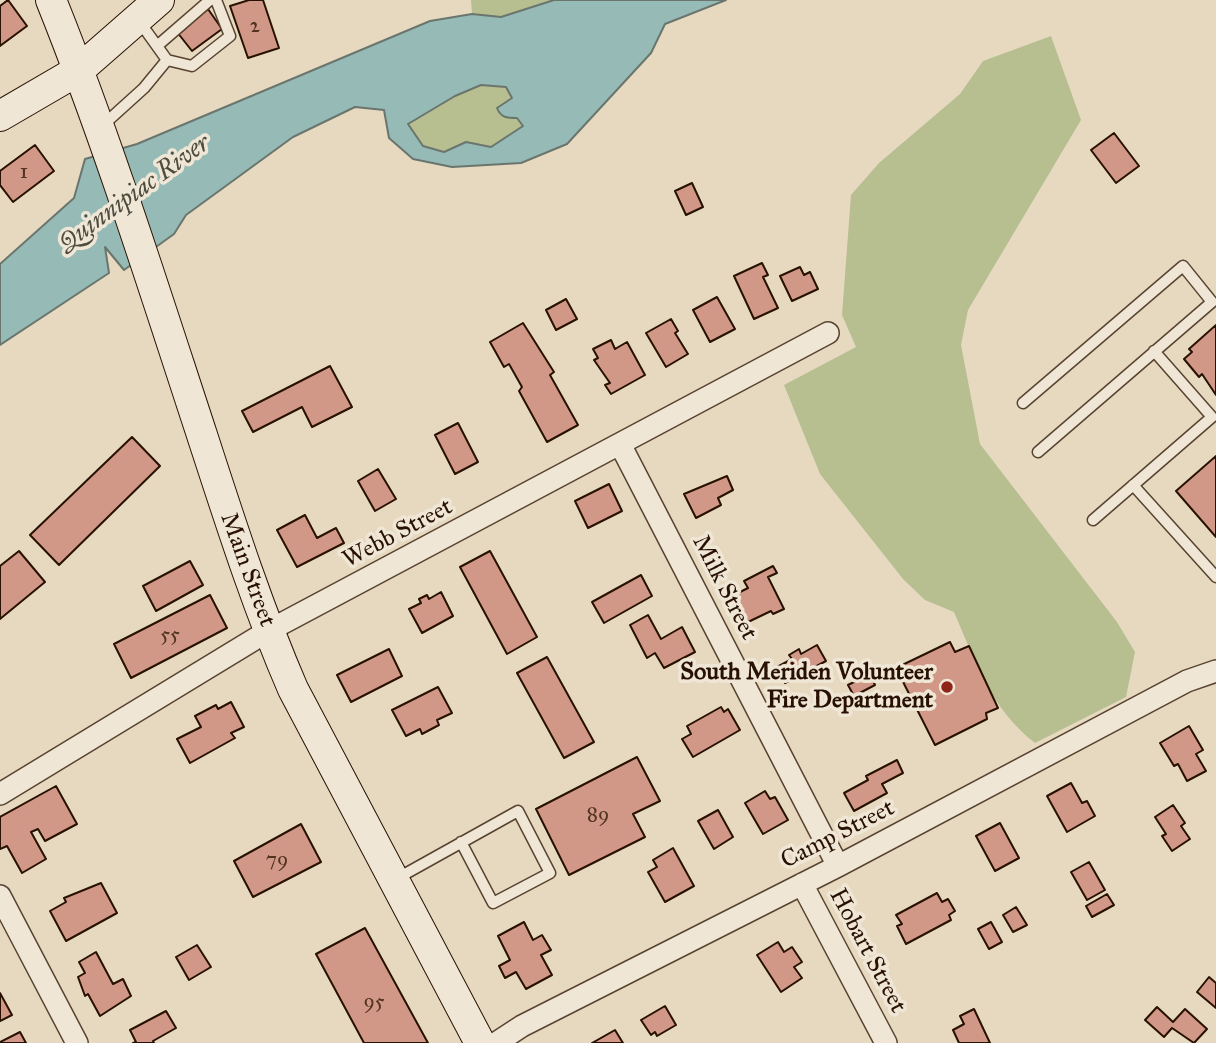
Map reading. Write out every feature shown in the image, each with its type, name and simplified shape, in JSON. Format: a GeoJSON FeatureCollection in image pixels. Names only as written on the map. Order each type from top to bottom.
{"type":"FeatureCollection","features":[{"type":"Feature","properties":{"kind":"main road","name":"Main Street"},"geometry":{"type":"LineString","coordinates":[[51,0],[104,139],[224,508],[268,631],[293,688],[480,1043]]}},
{"type":"Feature","properties":{"kind":"main road"},"geometry":{"type":"LineString","coordinates":[[0,116],[79,70],[148,9]]}},
{"type":"Feature","properties":{"kind":"street","name":"Webb Street"},"geometry":{"type":"LineString","coordinates":[[0,794],[268,631],[621,446],[828,333]]}},
{"type":"Feature","properties":{"kind":"street","name":"Milk Street"},"geometry":{"type":"LineString","coordinates":[[621,446],[838,866]]}},
{"type":"Feature","properties":{"kind":"street","name":"Camp Street"},"geometry":{"type":"LineString","coordinates":[[496,1043],[522,1026],[838,866],[1187,681],[1210,673]]}},
{"type":"Feature","properties":{"kind":"street","name":"Hobart Street"},"geometry":{"type":"LineString","coordinates":[[802,884],[886,1043]]}},
{"type":"Feature","properties":{"kind":"street"},"geometry":{"type":"LineString","coordinates":[[0,896],[77,1043]]}},
{"type":"Feature","properties":{"kind":"lane"},"geometry":{"type":"LineString","coordinates":[[157,46],[210,0]]}},
{"type":"Feature","properties":{"kind":"lane"},"geometry":{"type":"LineString","coordinates":[[148,9],[157,46],[167,60],[192,66],[230,36],[216,0]]}},
{"type":"Feature","properties":{"kind":"lane"},"geometry":{"type":"LineString","coordinates":[[104,139],[167,60]]}},
{"type":"Feature","properties":{"kind":"lane"},"geometry":{"type":"LineString","coordinates":[[1023,403],[1182,266],[1212,302],[1038,452]]}},
{"type":"Feature","properties":{"kind":"lane"},"geometry":{"type":"LineString","coordinates":[[1093,520],[1212,417],[1154,351]]}},
{"type":"Feature","properties":{"kind":"lane"},"geometry":{"type":"LineString","coordinates":[[1133,485],[1216,577]]}},
{"type":"Feature","properties":{"kind":"lane"},"geometry":{"type":"LineString","coordinates":[[394,880],[461,842],[519,811],[550,873],[493,903],[461,842]]}},
{"type":"Feature","properties":{"kind":"green space"},"geometry":{"type":"Polygon","coordinates":[[[471,0],[554,0],[501,17],[472,14],[471,0]]]}},
{"type":"Feature","properties":{"kind":"green space"},"geometry":{"type":"Polygon","coordinates":[[[1051,36],[1081,120],[968,310],[961,345],[980,444],[1117,622],[1135,652],[1126,697],[1035,743],[1020,730],[996,700],[977,666],[954,612],[925,600],[903,579],[820,474],[784,385],[856,347],[842,315],[851,195],[879,163],[960,94],[983,61],[1051,36]]]}},
{"type":"Feature","properties":{"kind":"green space"},"geometry":{"type":"Polygon","coordinates":[[[481,85],[506,87],[512,98],[498,108],[499,111],[505,117],[517,118],[524,125],[491,147],[467,142],[443,152],[423,146],[408,124],[455,96],[481,85]]]}},
{"type":"Feature","properties":{"kind":"water","name":"Quinnipiac River"},"geometry":{"type":"Polygon","coordinates":[[[554,0],[726,0],[665,24],[651,53],[567,144],[521,163],[452,167],[413,159],[389,138],[384,110],[355,107],[293,137],[186,215],[174,234],[124,270],[105,247],[109,273],[0,345],[0,264],[74,198],[85,159],[137,144],[430,21],[472,14],[501,17],[554,0]],[[481,85],[455,96],[408,124],[423,146],[444,152],[466,142],[491,147],[523,126],[517,118],[500,114],[497,108],[512,98],[506,87],[481,85]]]}},
{"type":"Feature","properties":{"kind":"building"},"geometry":{"type":"Polygon","coordinates":[[[8,0],[27,26],[0,46],[0,6],[8,0]]]}},
{"type":"Feature","properties":{"kind":"building"},"geometry":{"type":"Polygon","coordinates":[[[249,0],[263,0],[279,48],[248,58],[230,6],[249,0]]]}},
{"type":"Feature","properties":{"kind":"building"},"geometry":{"type":"Polygon","coordinates":[[[208,9],[222,29],[192,51],[177,32],[208,9]]]}},
{"type":"Feature","properties":{"kind":"building"},"geometry":{"type":"Polygon","coordinates":[[[1114,133],[1139,166],[1116,183],[1091,150],[1114,133]]]}},
{"type":"Feature","properties":{"kind":"building"},"geometry":{"type":"Polygon","coordinates":[[[35,145],[54,171],[13,202],[0,185],[0,171],[35,145]]]}},
{"type":"Feature","properties":{"kind":"building"},"geometry":{"type":"Polygon","coordinates":[[[692,183],[703,207],[686,215],[675,191],[692,183]]]}},
{"type":"Feature","properties":{"kind":"building"},"geometry":{"type":"Polygon","coordinates":[[[762,263],[768,275],[763,277],[778,308],[754,319],[734,276],[762,263]]]}},
{"type":"Feature","properties":{"kind":"building"},"geometry":{"type":"Polygon","coordinates":[[[800,267],[804,275],[810,272],[818,289],[792,301],[780,276],[800,267]]]}},
{"type":"Feature","properties":{"kind":"building"},"geometry":{"type":"Polygon","coordinates":[[[717,297],[735,329],[710,342],[693,310],[717,297]]]}},
{"type":"Feature","properties":{"kind":"building"},"geometry":{"type":"Polygon","coordinates":[[[566,299],[577,319],[556,330],[546,310],[566,299]]]}},
{"type":"Feature","properties":{"kind":"building"},"geometry":{"type":"Polygon","coordinates":[[[671,319],[678,331],[675,333],[688,354],[666,367],[646,333],[671,319]]]}},
{"type":"Feature","properties":{"kind":"building"},"geometry":{"type":"Polygon","coordinates":[[[523,323],[554,372],[550,375],[578,425],[547,442],[519,391],[522,387],[509,364],[504,367],[490,342],[523,323]]]}},
{"type":"Feature","properties":{"kind":"building"},"geometry":{"type":"Polygon","coordinates":[[[1216,325],[1216,395],[1202,374],[1199,377],[1184,359],[1192,352],[1189,349],[1216,325]]]}},
{"type":"Feature","properties":{"kind":"building"},"geometry":{"type":"Polygon","coordinates":[[[611,340],[615,349],[627,342],[645,375],[611,394],[605,385],[610,383],[594,360],[598,358],[593,349],[611,340]]]}},
{"type":"Feature","properties":{"kind":"building"},"geometry":{"type":"Polygon","coordinates":[[[330,366],[352,407],[312,427],[302,407],[253,432],[242,411],[330,366]]]}},
{"type":"Feature","properties":{"kind":"building"},"geometry":{"type":"Polygon","coordinates":[[[458,423],[478,462],[455,474],[435,435],[458,423]]]}},
{"type":"Feature","properties":{"kind":"building"},"geometry":{"type":"Polygon","coordinates":[[[132,437],[160,466],[59,565],[30,535],[132,437]]]}},
{"type":"Feature","properties":{"kind":"building"},"geometry":{"type":"Polygon","coordinates":[[[1216,456],[1216,537],[1176,491],[1216,456]]]}},
{"type":"Feature","properties":{"kind":"building"},"geometry":{"type":"Polygon","coordinates":[[[378,469],[396,499],[375,511],[358,481],[378,469]]]}},
{"type":"Feature","properties":{"kind":"building"},"geometry":{"type":"Polygon","coordinates":[[[727,476],[733,490],[718,498],[721,505],[696,518],[684,494],[727,476]]]}},
{"type":"Feature","properties":{"kind":"building"},"geometry":{"type":"Polygon","coordinates":[[[609,484],[622,511],[588,528],[575,501],[609,484]]]}},
{"type":"Feature","properties":{"kind":"building"},"geometry":{"type":"Polygon","coordinates":[[[305,515],[317,538],[336,528],[344,543],[297,567],[277,530],[305,515]]]}},
{"type":"Feature","properties":{"kind":"building"},"geometry":{"type":"Polygon","coordinates":[[[19,551],[45,582],[0,619],[0,566],[19,551]]]}},
{"type":"Feature","properties":{"kind":"building"},"geometry":{"type":"Polygon","coordinates":[[[490,551],[537,637],[507,654],[460,567],[490,551]]]}},
{"type":"Feature","properties":{"kind":"building"},"geometry":{"type":"Polygon","coordinates":[[[190,561],[203,585],[156,611],[143,586],[190,561]]]}},
{"type":"Feature","properties":{"kind":"building"},"geometry":{"type":"Polygon","coordinates":[[[773,566],[777,573],[768,577],[784,609],[773,614],[771,611],[746,623],[732,596],[748,588],[744,581],[773,566]]]}},
{"type":"Feature","properties":{"kind":"building"},"geometry":{"type":"Polygon","coordinates":[[[641,575],[652,596],[604,623],[592,602],[641,575]]]}},
{"type":"Feature","properties":{"kind":"building"},"geometry":{"type":"Polygon","coordinates":[[[441,592],[453,616],[422,633],[409,609],[421,603],[419,599],[427,595],[429,599],[441,592]]]}},
{"type":"Feature","properties":{"kind":"building"},"geometry":{"type":"Polygon","coordinates":[[[210,595],[227,628],[131,678],[114,644],[210,595]]]}},
{"type":"Feature","properties":{"kind":"building"},"geometry":{"type":"Polygon","coordinates":[[[648,615],[661,639],[682,627],[695,652],[664,668],[655,653],[647,658],[630,625],[648,615]]]}},
{"type":"Feature","properties":{"kind":"building","name":"South Meriden Volunteer Fire Department"},"geometry":{"type":"Polygon","coordinates":[[[950,642],[955,652],[969,646],[998,708],[986,713],[987,719],[935,745],[896,668],[950,642]]]}},
{"type":"Feature","properties":{"kind":"building"},"geometry":{"type":"Polygon","coordinates":[[[817,645],[826,661],[785,683],[777,667],[792,659],[789,655],[799,649],[801,654],[817,645]]]}},
{"type":"Feature","properties":{"kind":"building"},"geometry":{"type":"Polygon","coordinates":[[[389,649],[402,676],[351,702],[337,675],[389,649]]]}},
{"type":"Feature","properties":{"kind":"building"},"geometry":{"type":"Polygon","coordinates":[[[547,657],[594,742],[564,758],[517,673],[547,657]]]}},
{"type":"Feature","properties":{"kind":"building"},"geometry":{"type":"Polygon","coordinates":[[[870,674],[875,685],[854,696],[848,685],[870,674]]]}},
{"type":"Feature","properties":{"kind":"building"},"geometry":{"type":"Polygon","coordinates":[[[438,687],[452,713],[437,720],[439,725],[422,734],[420,729],[406,736],[392,710],[438,687]]]}},
{"type":"Feature","properties":{"kind":"building"},"geometry":{"type":"Polygon","coordinates":[[[231,702],[244,727],[231,733],[235,738],[190,763],[177,739],[201,727],[195,716],[216,705],[218,709],[231,702]]]}},
{"type":"Feature","properties":{"kind":"building"},"geometry":{"type":"Polygon","coordinates":[[[721,707],[724,712],[728,709],[740,730],[693,757],[682,739],[691,734],[687,726],[721,707]]]}},
{"type":"Feature","properties":{"kind":"building"},"geometry":{"type":"Polygon","coordinates":[[[1189,726],[1203,750],[1196,754],[1206,771],[1187,781],[1178,764],[1174,766],[1160,743],[1189,726]]]}},
{"type":"Feature","properties":{"kind":"building"},"geometry":{"type":"Polygon","coordinates":[[[637,757],[660,801],[633,814],[645,837],[569,875],[536,809],[637,757]]]}},
{"type":"Feature","properties":{"kind":"building"},"geometry":{"type":"Polygon","coordinates":[[[897,760],[903,773],[882,784],[887,793],[854,811],[844,793],[868,780],[866,776],[897,760]]]}},
{"type":"Feature","properties":{"kind":"building"},"geometry":{"type":"Polygon","coordinates":[[[1071,783],[1082,803],[1087,801],[1095,816],[1067,832],[1047,796],[1071,783]]]}},
{"type":"Feature","properties":{"kind":"building"},"geometry":{"type":"Polygon","coordinates":[[[56,786],[77,824],[45,841],[38,829],[31,832],[46,859],[22,873],[7,846],[0,849],[0,817],[56,786]]]}},
{"type":"Feature","properties":{"kind":"building"},"geometry":{"type":"Polygon","coordinates":[[[765,791],[770,799],[775,797],[788,820],[763,834],[745,803],[765,791]]]}},
{"type":"Feature","properties":{"kind":"building"},"geometry":{"type":"Polygon","coordinates":[[[1173,805],[1185,823],[1181,826],[1190,839],[1172,851],[1162,836],[1166,834],[1155,817],[1173,805]]]}},
{"type":"Feature","properties":{"kind":"building"},"geometry":{"type":"Polygon","coordinates":[[[718,810],[733,837],[714,849],[698,821],[718,810]]]}},
{"type":"Feature","properties":{"kind":"building"},"geometry":{"type":"Polygon","coordinates":[[[1000,823],[1019,858],[995,871],[976,836],[1000,823]]]}},
{"type":"Feature","properties":{"kind":"building"},"geometry":{"type":"Polygon","coordinates":[[[301,824],[321,862],[253,897],[234,861],[301,824]]]}},
{"type":"Feature","properties":{"kind":"building"},"geometry":{"type":"Polygon","coordinates":[[[673,848],[694,886],[665,902],[648,872],[657,867],[653,860],[673,848]]]}},
{"type":"Feature","properties":{"kind":"building"},"geometry":{"type":"Polygon","coordinates":[[[1089,862],[1105,890],[1087,900],[1071,872],[1089,862]]]}},
{"type":"Feature","properties":{"kind":"building"},"geometry":{"type":"Polygon","coordinates":[[[101,883],[117,913],[66,941],[50,911],[66,902],[64,898],[101,883]]]}},
{"type":"Feature","properties":{"kind":"building"},"geometry":{"type":"Polygon","coordinates":[[[937,893],[942,902],[948,899],[955,911],[949,915],[951,920],[906,944],[897,926],[902,924],[896,915],[937,893]]]}},
{"type":"Feature","properties":{"kind":"building"},"geometry":{"type":"Polygon","coordinates":[[[1107,894],[1114,905],[1092,917],[1086,906],[1107,894]]]}},
{"type":"Feature","properties":{"kind":"building"},"geometry":{"type":"Polygon","coordinates":[[[1016,907],[1027,925],[1013,932],[1003,915],[1016,907]]]}},
{"type":"Feature","properties":{"kind":"building"},"geometry":{"type":"Polygon","coordinates":[[[524,922],[533,940],[542,935],[551,950],[541,955],[552,975],[526,989],[516,972],[505,978],[499,966],[510,960],[498,936],[524,922]]]}},
{"type":"Feature","properties":{"kind":"building"},"geometry":{"type":"Polygon","coordinates":[[[991,922],[1002,942],[989,949],[978,929],[991,922]]]}},
{"type":"Feature","properties":{"kind":"building"},"geometry":{"type":"Polygon","coordinates":[[[365,928],[428,1043],[364,1043],[316,954],[365,928]]]}},
{"type":"Feature","properties":{"kind":"building"},"geometry":{"type":"Polygon","coordinates":[[[778,942],[784,952],[792,947],[802,962],[794,967],[802,978],[781,992],[757,955],[778,942]]]}},
{"type":"Feature","properties":{"kind":"building"},"geometry":{"type":"Polygon","coordinates":[[[197,945],[211,967],[189,980],[176,957],[197,945]]]}},
{"type":"Feature","properties":{"kind":"building"},"geometry":{"type":"Polygon","coordinates":[[[96,952],[113,984],[123,979],[131,996],[100,1016],[88,994],[85,996],[78,977],[85,973],[79,962],[96,952]]]}},
{"type":"Feature","properties":{"kind":"building"},"geometry":{"type":"Polygon","coordinates":[[[1209,977],[1216,983],[1216,1008],[1197,992],[1209,977]]]}},
{"type":"Feature","properties":{"kind":"building"},"geometry":{"type":"Polygon","coordinates":[[[0,993],[12,1015],[0,1021],[0,993]]]}},
{"type":"Feature","properties":{"kind":"building"},"geometry":{"type":"Polygon","coordinates":[[[665,1006],[676,1025],[657,1036],[655,1032],[651,1035],[641,1020],[665,1006]]]}},
{"type":"Feature","properties":{"kind":"building"},"geometry":{"type":"Polygon","coordinates":[[[1157,1007],[1173,1022],[1185,1009],[1207,1029],[1194,1043],[1172,1028],[1164,1037],[1145,1020],[1157,1007]]]}},
{"type":"Feature","properties":{"kind":"building"},"geometry":{"type":"Polygon","coordinates":[[[974,1009],[990,1043],[959,1043],[953,1030],[964,1024],[960,1016],[974,1009]]]}},
{"type":"Feature","properties":{"kind":"building"},"geometry":{"type":"Polygon","coordinates":[[[166,1011],[176,1028],[153,1041],[154,1043],[133,1043],[136,1042],[130,1030],[166,1011]]]}},
{"type":"Feature","properties":{"kind":"building"},"geometry":{"type":"Polygon","coordinates":[[[615,1030],[623,1043],[592,1043],[615,1030]]]}},
{"type":"Feature","properties":{"kind":"building"},"geometry":{"type":"Polygon","coordinates":[[[20,1032],[26,1043],[0,1043],[0,1042],[20,1032]]]}},
{"type":"Feature","properties":{"kind":"place","name":"South Meriden Volunteer Fire Department"},"geometry":{"type":"Point","coordinates":[947,687]}}]}
